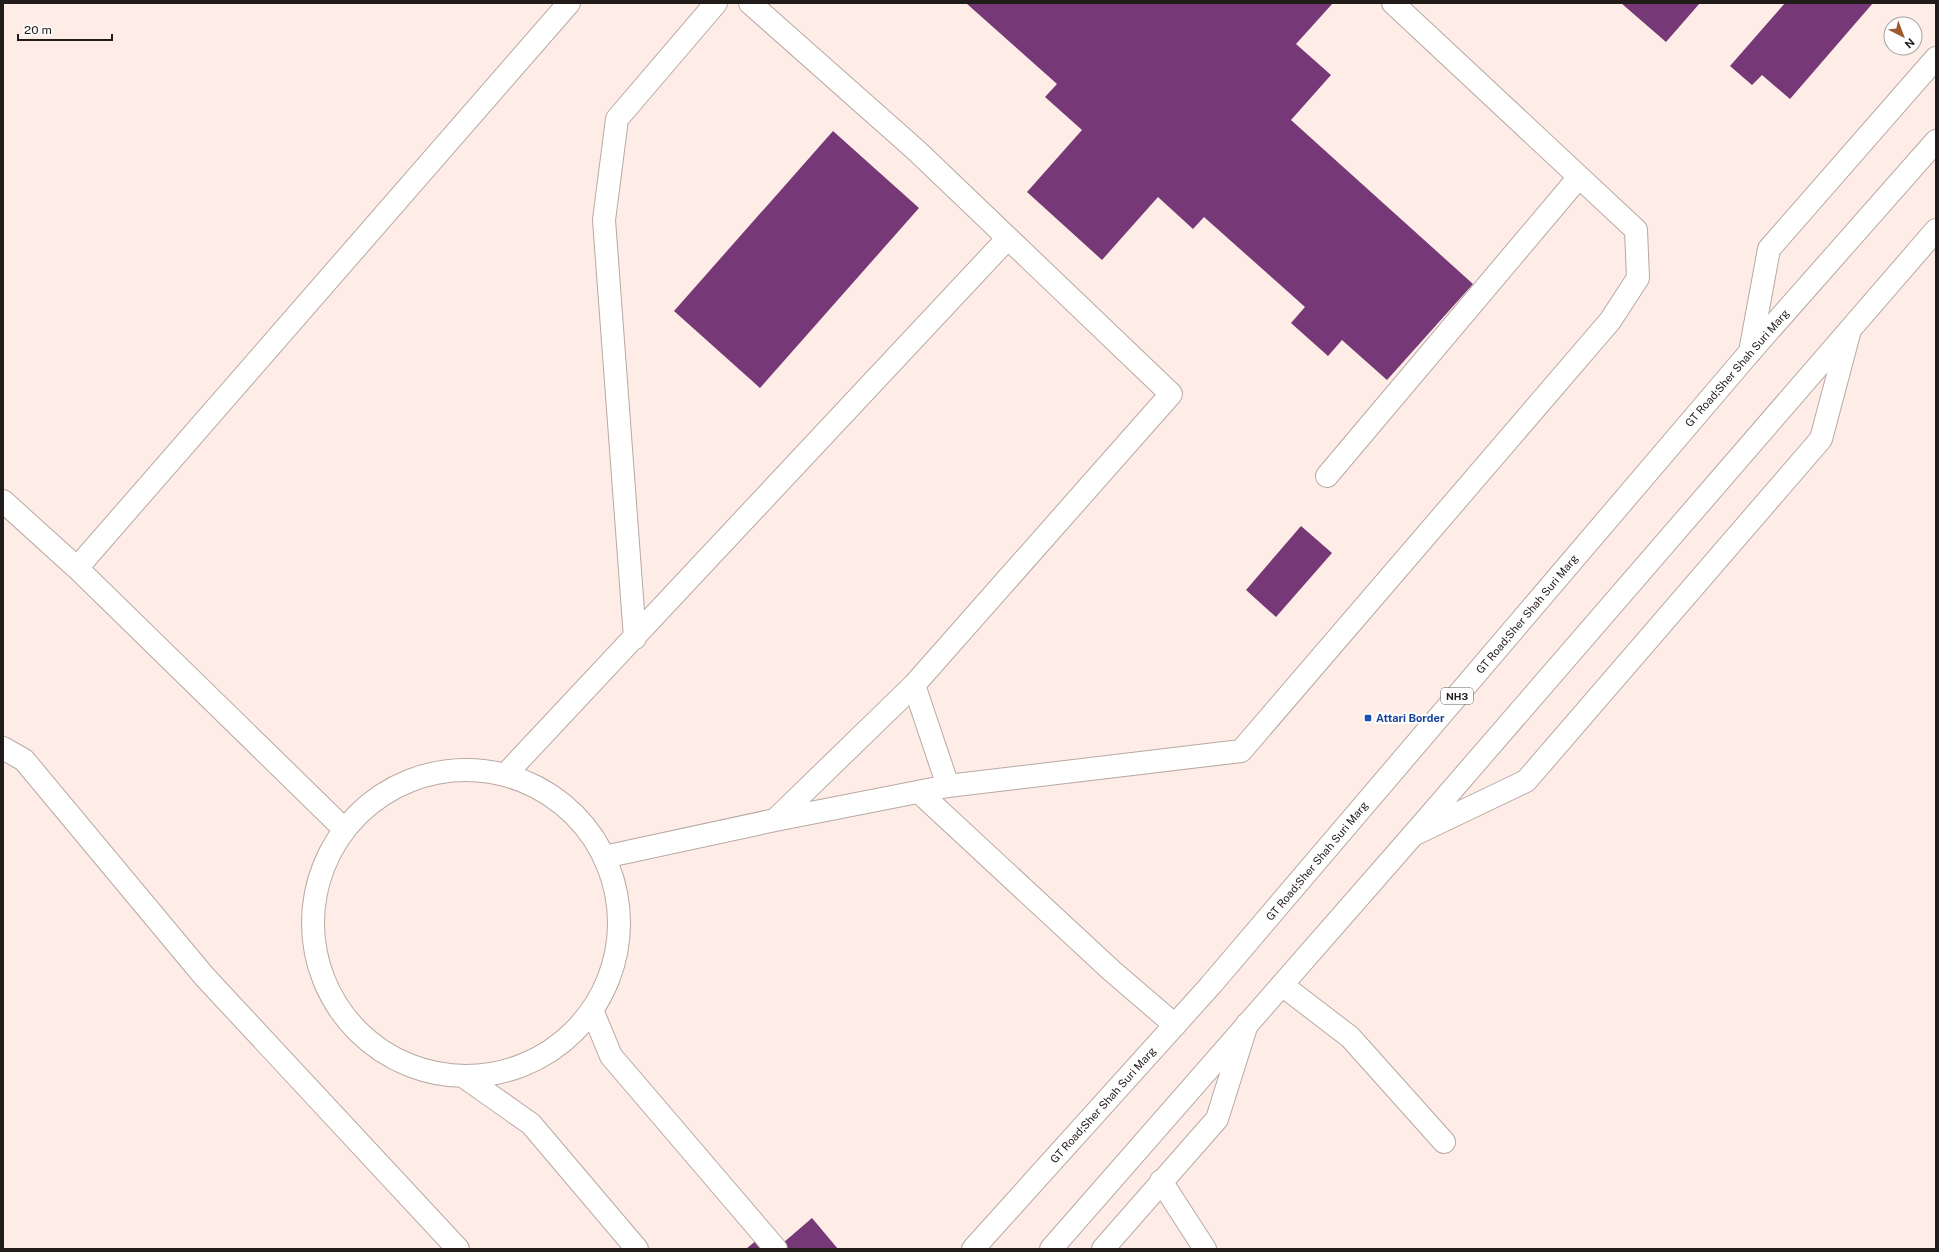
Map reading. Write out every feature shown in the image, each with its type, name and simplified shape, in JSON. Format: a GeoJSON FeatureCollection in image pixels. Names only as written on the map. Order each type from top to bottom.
{"type":"FeatureCollection","features":[{"type":"Feature","properties":{"kind":"main road"},"geometry":{"type":"LineString","coordinates":[[77,568],[569,3]]}},
{"type":"Feature","properties":{"kind":"main road"},"geometry":{"type":"LineString","coordinates":[[635,638],[604,220],[617,119],[716,3]]}},
{"type":"Feature","properties":{"kind":"main road"},"geometry":{"type":"LineString","coordinates":[[604,857],[775,820],[948,786],[1241,752],[1610,321],[1638,278],[1636,230],[1393,3]]}},
{"type":"Feature","properties":{"kind":"main road"},"geometry":{"type":"LineString","coordinates":[[764,7],[1171,394],[914,685],[775,820]]}},
{"type":"Feature","properties":{"kind":"main road"},"geometry":{"type":"LineString","coordinates":[[1750,352],[1769,249],[1936,58]]}},
{"type":"Feature","properties":{"kind":"main road","name":"GT Road;Sher Shah Suri Marg"},"geometry":{"type":"LineString","coordinates":[[974,1249],[1210,986],[1750,352],[1936,141]]}},
{"type":"Feature","properties":{"kind":"main road"},"geometry":{"type":"LineString","coordinates":[[1327,476],[1579,177]]}},
{"type":"Feature","properties":{"kind":"main road"},"geometry":{"type":"LineString","coordinates":[[1051,1249],[1413,835],[1936,230]]}},
{"type":"Feature","properties":{"kind":"main road"},"geometry":{"type":"LineString","coordinates":[[506,774],[1008,238]]}},
{"type":"Feature","properties":{"kind":"main road"},"geometry":{"type":"LineString","coordinates":[[1413,835],[1526,781],[1821,440],[1850,330]]}},
{"type":"Feature","properties":{"kind":"main road"},"geometry":{"type":"LineString","coordinates":[[3,501],[77,568],[344,828]]}},
{"type":"Feature","properties":{"kind":"main road"},"geometry":{"type":"LineString","coordinates":[[914,685],[948,786]]}},
{"type":"Feature","properties":{"kind":"main road"},"geometry":{"type":"LineString","coordinates":[[3,748],[24,760],[204,976],[458,1249]]}},
{"type":"Feature","properties":{"kind":"main road"},"geometry":{"type":"LineString","coordinates":[[462,769],[506,774],[547,792],[580,820],[604,857],[617,895],[619,935],[610,974],[592,1010],[557,1046],[512,1069],[462,1076],[415,1068],[372,1045],[339,1010],[318,967],[312,919],[321,871],[344,828],[377,798],[417,777],[462,769]]}},
{"type":"Feature","properties":{"kind":"main road"},"geometry":{"type":"LineString","coordinates":[[919,792],[1112,971],[1175,1025]]}},
{"type":"Feature","properties":{"kind":"main road"},"geometry":{"type":"LineString","coordinates":[[1282,984],[1350,1037],[1444,1142]]}},
{"type":"Feature","properties":{"kind":"main road"},"geometry":{"type":"LineString","coordinates":[[592,1010],[611,1056],[776,1249]]}},
{"type":"Feature","properties":{"kind":"main road"},"geometry":{"type":"LineString","coordinates":[[1103,1249],[1161,1181],[1217,1119],[1247,1024]]}},
{"type":"Feature","properties":{"kind":"main road"},"geometry":{"type":"LineString","coordinates":[[462,1076],[531,1124],[637,1249]]}},
{"type":"Feature","properties":{"kind":"main road"},"geometry":{"type":"LineString","coordinates":[[1161,1181],[1205,1249]]}},
{"type":"Feature","properties":{"kind":"building"},"geometry":{"type":"Polygon","coordinates":[[[966,3],[1333,3],[1296,44],[1331,75],[1291,120],[1473,284],[1387,380],[1342,340],[1328,356],[1291,323],[1305,307],[1204,217],[1193,229],[1158,197],[1102,260],[1027,192],[1082,130],[1045,97],[1057,84],[966,3]]]}},
{"type":"Feature","properties":{"kind":"building"},"geometry":{"type":"Polygon","coordinates":[[[1621,3],[1700,3],[1666,42],[1621,3]]]}},
{"type":"Feature","properties":{"kind":"building"},"geometry":{"type":"Polygon","coordinates":[[[1785,3],[1873,3],[1790,99],[1762,75],[1752,85],[1730,66],[1785,3]]]}},
{"type":"Feature","properties":{"kind":"building"},"geometry":{"type":"Polygon","coordinates":[[[833,131],[919,208],[760,388],[674,311],[833,131]]]}},
{"type":"Feature","properties":{"kind":"building"},"geometry":{"type":"Polygon","coordinates":[[[1301,526],[1332,553],[1276,617],[1246,590],[1301,526]]]}},
{"type":"Feature","properties":{"kind":"building"},"geometry":{"type":"Polygon","coordinates":[[[812,1218],[838,1249],[776,1249],[812,1218]]]}},
{"type":"Feature","properties":{"kind":"building"},"geometry":{"type":"Polygon","coordinates":[[[758,1239],[766,1249],[746,1249],[758,1239]]]}},
{"type":"Feature","properties":{"kind":"place","name":"Attari Border"},"geometry":{"type":"Point","coordinates":[1368,718]}}]}
